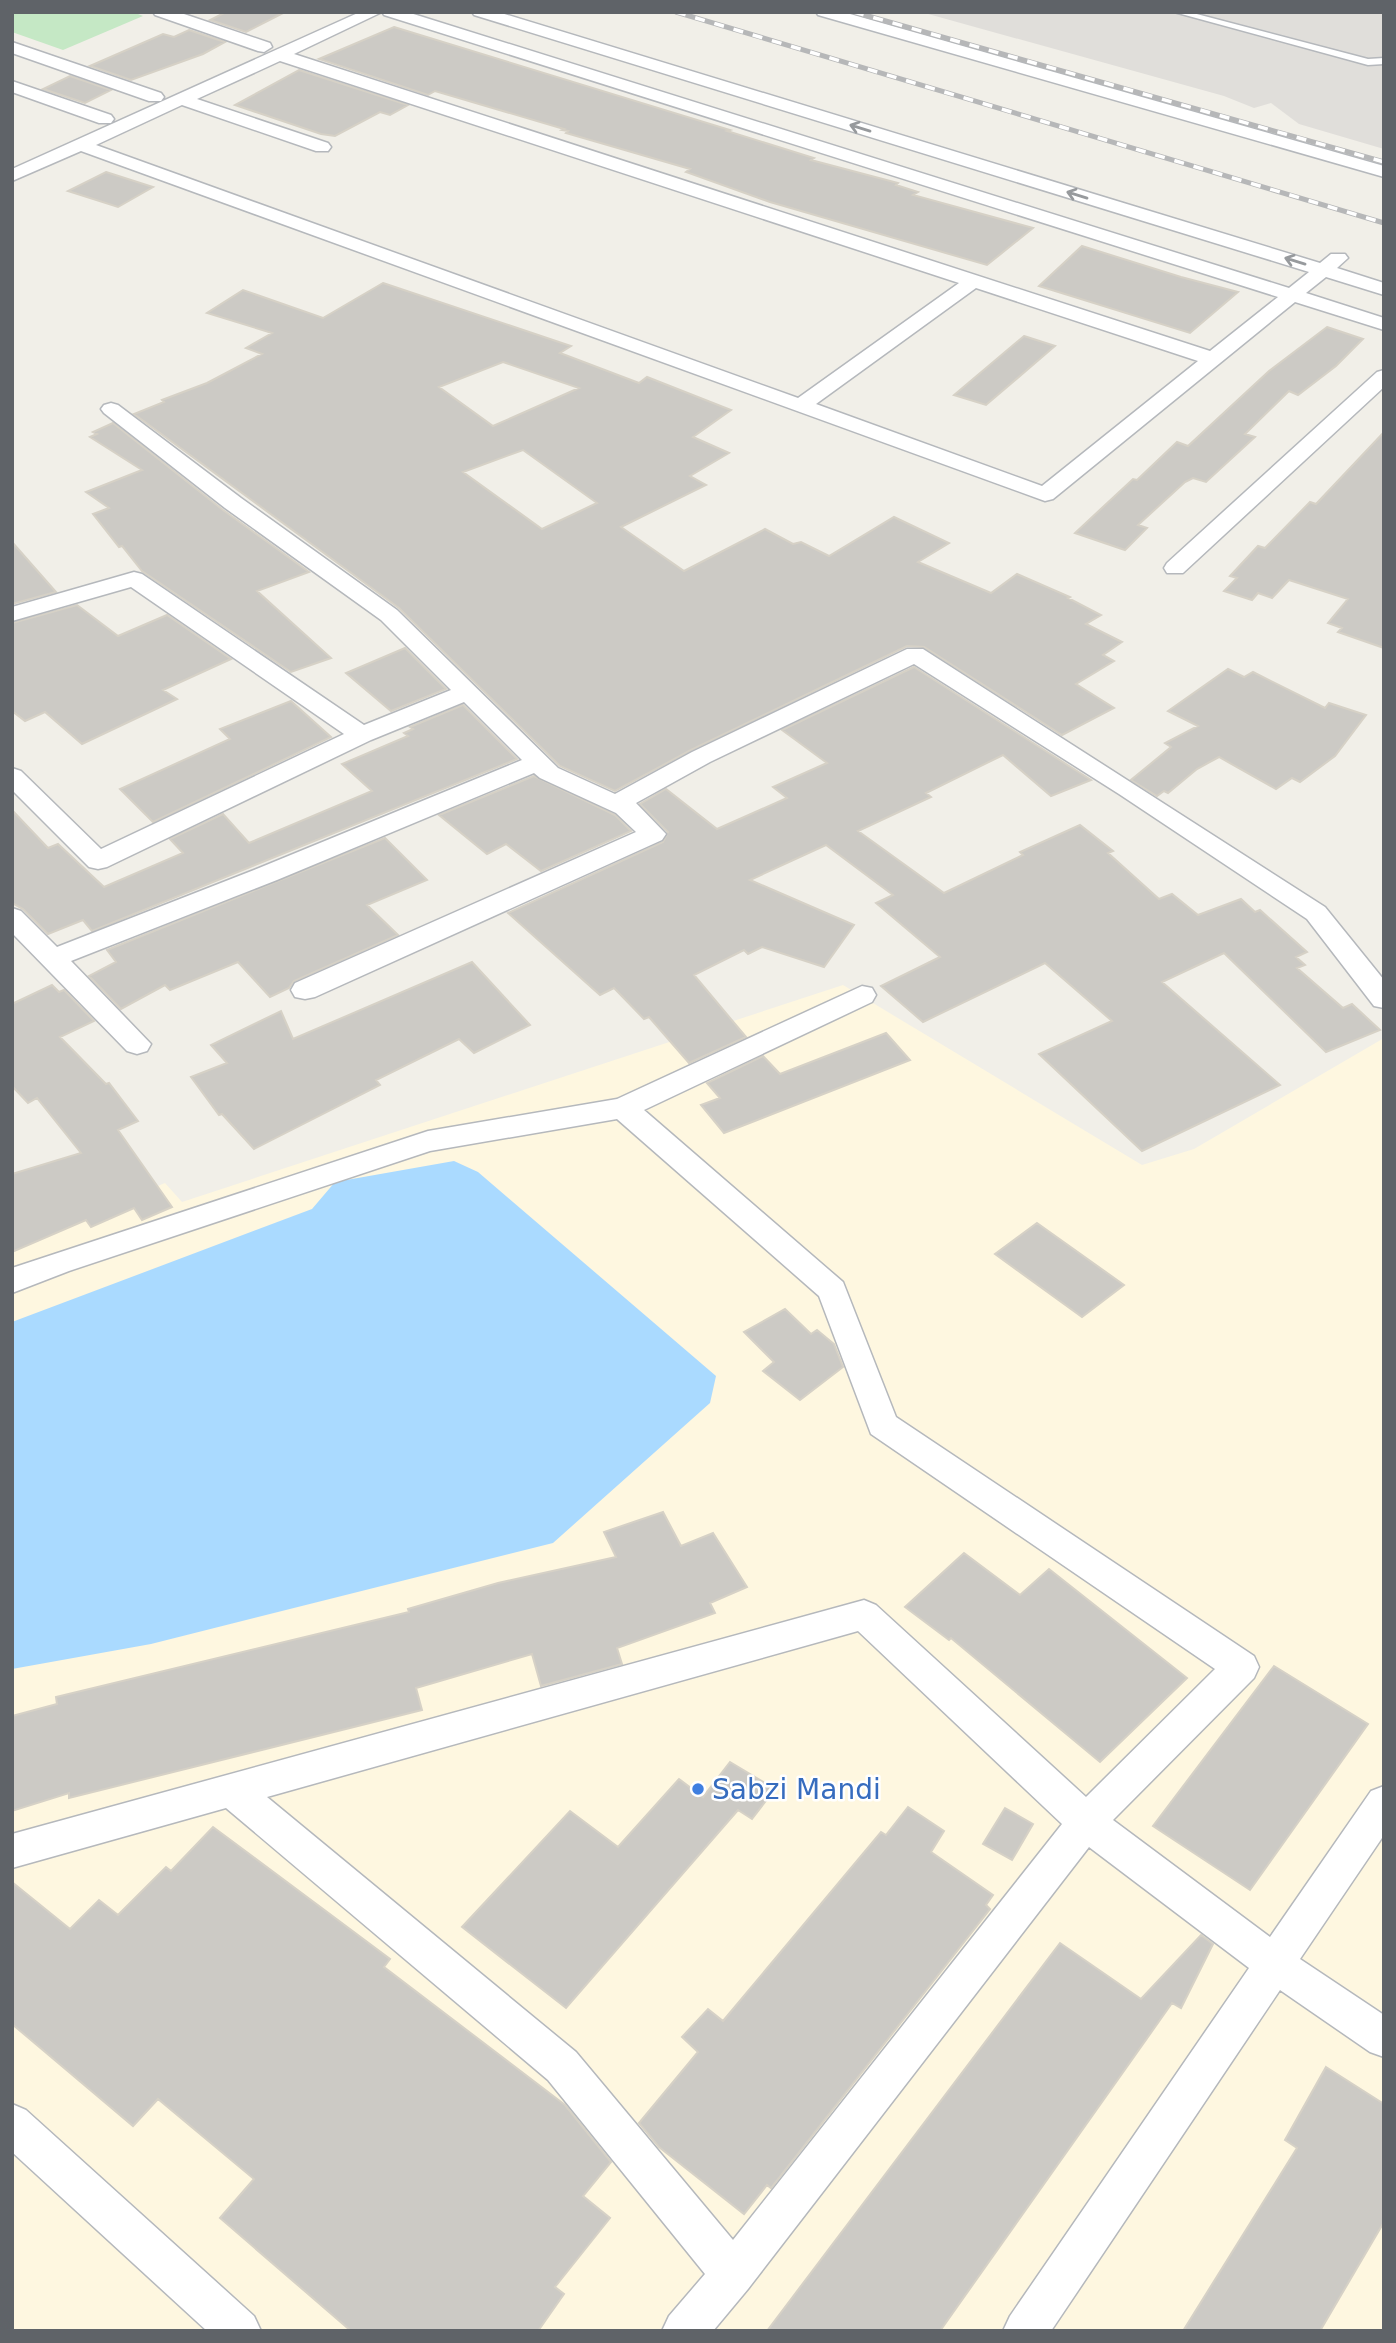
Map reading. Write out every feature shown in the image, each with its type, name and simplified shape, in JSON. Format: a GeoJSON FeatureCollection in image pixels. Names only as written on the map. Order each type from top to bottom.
{"type":"FeatureCollection","features":[{"type":"Feature","properties":{"kind":"street"},"geometry":{"type":"LineString","coordinates":[[161,12],[272,51],[1213,359]]}},
{"type":"Feature","properties":{"kind":"street"},"geometry":{"type":"LineString","coordinates":[[12,176],[181,100],[345,12]]}},
{"type":"Feature","properties":{"kind":"street"},"geometry":{"type":"LineString","coordinates":[[12,160],[155,97],[374,12]]}},
{"type":"Feature","properties":{"kind":"street"},"geometry":{"type":"LineString","coordinates":[[390,12],[1384,324]]}},
{"type":"Feature","properties":{"kind":"street"},"geometry":{"type":"LineString","coordinates":[[480,12],[1331,264],[1384,272]]}},
{"type":"Feature","properties":{"kind":"street"},"geometry":{"type":"LineString","coordinates":[[526,12],[1331,264],[1384,289]]}},
{"type":"Feature","properties":{"kind":"street"},"geometry":{"type":"LineString","coordinates":[[824,12],[1384,172]]}},
{"type":"Feature","properties":{"kind":"street"},"geometry":{"type":"LineString","coordinates":[[12,47],[155,97]]}},
{"type":"Feature","properties":{"kind":"street"},"geometry":{"type":"LineString","coordinates":[[12,86],[105,119]]}},
{"type":"Feature","properties":{"kind":"street"},"geometry":{"type":"LineString","coordinates":[[181,100],[323,147]]}},
{"type":"Feature","properties":{"kind":"street"},"geometry":{"type":"LineString","coordinates":[[80,145],[1045,494],[1331,264]]}},
{"type":"Feature","properties":{"kind":"street"},"geometry":{"type":"LineString","coordinates":[[801,405],[974,281]]}},
{"type":"Feature","properties":{"kind":"street"},"geometry":{"type":"LineString","coordinates":[[1175,568],[1384,376]]}},
{"type":"Feature","properties":{"kind":"street"},"geometry":{"type":"LineString","coordinates":[[111,410],[233,503],[389,615],[549,773],[625,807],[653,834],[305,990]]}},
{"type":"Feature","properties":{"kind":"street"},"geometry":{"type":"LineString","coordinates":[[12,614],[134,579],[362,735]]}},
{"type":"Feature","properties":{"kind":"street"},"geometry":{"type":"LineString","coordinates":[[616,804],[701,757],[915,654],[1128,789],[1316,914],[1384,999]]}},
{"type":"Feature","properties":{"kind":"street"},"geometry":{"type":"LineString","coordinates":[[12,776],[98,861],[362,735],[468,692]]}},
{"type":"Feature","properties":{"kind":"street"},"geometry":{"type":"LineString","coordinates":[[51,959],[268,874],[531,765],[536,760]]}},
{"type":"Feature","properties":{"kind":"street"},"geometry":{"type":"LineString","coordinates":[[12,917],[137,1044]]}},
{"type":"Feature","properties":{"kind":"street"},"geometry":{"type":"LineString","coordinates":[[12,1281],[58,1263],[428,1141],[623,1108],[862,995]]}},
{"type":"Feature","properties":{"kind":"street"},"geometry":{"type":"LineString","coordinates":[[623,1108],[832,1290],[883,1425],[1241,1667],[1086,1822],[733,2274],[684,2331]]}},
{"type":"Feature","properties":{"kind":"street"},"geometry":{"type":"LineString","coordinates":[[12,1851],[864,1615],[1086,1822],[1275,1964],[1384,2038]]}},
{"type":"Feature","properties":{"kind":"street"},"geometry":{"type":"LineString","coordinates":[[231,1790],[562,2066],[733,2274]]}},
{"type":"Feature","properties":{"kind":"street"},"geometry":{"type":"LineString","coordinates":[[1025,2331],[1384,1803]]}},
{"type":"Feature","properties":{"kind":"street"},"geometry":{"type":"LineString","coordinates":[[12,2124],[239,2331]]}},
{"type":"Feature","properties":{"kind":"lane"},"geometry":{"type":"LineString","coordinates":[[1178,12],[1368,62],[1384,61]]}},
{"type":"Feature","properties":{"kind":"shaded area"},"geometry":{"type":"Polygon","coordinates":[[[921,12],[1384,12],[1384,149],[1299,124],[1271,103],[1254,108],[1224,96],[921,12]]]}},
{"type":"Feature","properties":{"kind":"shaded area","name":"Sabzi Mandi"},"geometry":{"type":"Polygon","coordinates":[[[843,985],[1142,1165],[1194,1149],[1384,1038],[1384,2331],[12,2331],[12,1247],[165,1183],[182,1202],[843,985]]]}},
{"type":"Feature","properties":{"kind":"green space"},"geometry":{"type":"Polygon","coordinates":[[[12,12],[133,12],[143,16],[63,50],[12,32],[12,12]]]}},
{"type":"Feature","properties":{"kind":"water"},"geometry":{"type":"Polygon","coordinates":[[[454,1161],[478,1172],[716,1376],[710,1403],[553,1543],[151,1644],[12,1669],[12,1322],[312,1209],[335,1182],[454,1161]]]}},
{"type":"Feature","properties":{"kind":"building"},"geometry":{"type":"Polygon","coordinates":[[[226,12],[285,12],[246,32],[210,20],[226,12]]]}},
{"type":"Feature","properties":{"kind":"building"},"geometry":{"type":"Polygon","coordinates":[[[394,27],[730,130],[727,131],[814,158],[811,160],[898,183],[896,185],[918,192],[913,195],[1033,228],[987,265],[770,202],[686,172],[690,169],[566,133],[568,131],[562,130],[564,129],[435,91],[428,95],[319,59],[394,27]]]}},
{"type":"Feature","properties":{"kind":"building"},"geometry":{"type":"Polygon","coordinates":[[[189,30],[225,42],[203,54],[131,80],[90,66],[163,34],[174,37],[189,30]]]}},
{"type":"Feature","properties":{"kind":"building"},"geometry":{"type":"Polygon","coordinates":[[[299,70],[408,105],[390,115],[380,112],[335,136],[321,134],[235,105],[299,70]]]}},
{"type":"Feature","properties":{"kind":"building"},"geometry":{"type":"Polygon","coordinates":[[[70,76],[111,90],[85,103],[43,89],[70,76]]]}},
{"type":"Feature","properties":{"kind":"building"},"geometry":{"type":"Polygon","coordinates":[[[106,172],[153,187],[118,207],[68,191],[106,172]]]}},
{"type":"Feature","properties":{"kind":"building"},"geometry":{"type":"Polygon","coordinates":[[[1082,246],[1238,292],[1190,333],[1039,286],[1082,246]]]}},
{"type":"Feature","properties":{"kind":"building"},"geometry":{"type":"Polygon","coordinates":[[[383,283],[571,346],[560,353],[639,383],[647,377],[731,410],[693,437],[729,453],[690,476],[706,485],[621,527],[684,571],[765,529],[793,544],[801,542],[829,556],[894,517],[949,543],[918,562],[991,593],[1017,574],[1070,597],[1068,598],[1101,615],[1086,624],[1122,642],[1103,655],[1114,661],[1076,684],[1114,708],[1062,735],[924,647],[907,646],[691,750],[615,791],[560,766],[399,608],[134,414],[207,383],[262,354],[246,348],[272,333],[207,313],[243,290],[323,318],[383,283]],[[503,362],[439,387],[493,426],[579,388],[503,362]],[[523,450],[463,472],[542,529],[597,503],[523,450]]]}},
{"type":"Feature","properties":{"kind":"building"},"geometry":{"type":"Polygon","coordinates":[[[1327,327],[1363,339],[1336,366],[1298,395],[1289,391],[1245,434],[1255,437],[1206,482],[1193,478],[1185,482],[1138,525],[1147,528],[1125,550],[1075,533],[1177,442],[1188,446],[1269,371],[1327,327]]]}},
{"type":"Feature","properties":{"kind":"building"},"geometry":{"type":"Polygon","coordinates":[[[1024,336],[1055,346],[986,405],[954,395],[1024,336]]]}},
{"type":"Feature","properties":{"kind":"building"},"geometry":{"type":"Polygon","coordinates":[[[113,423],[223,510],[309,572],[257,591],[331,658],[291,672],[142,571],[122,546],[119,547],[93,514],[109,508],[86,492],[142,470],[90,437],[97,434],[93,432],[113,423]]]}},
{"type":"Feature","properties":{"kind":"building"},"geometry":{"type":"Polygon","coordinates":[[[1384,432],[1384,648],[1338,632],[1342,628],[1328,623],[1348,599],[1289,580],[1272,598],[1258,593],[1252,600],[1224,591],[1237,578],[1230,576],[1258,546],[1265,548],[1310,502],[1316,504],[1384,432]]]}},
{"type":"Feature","properties":{"kind":"building"},"geometry":{"type":"Polygon","coordinates":[[[12,542],[56,592],[12,604],[12,542]]]}},
{"type":"Feature","properties":{"kind":"building"},"geometry":{"type":"Polygon","coordinates":[[[77,605],[118,636],[167,615],[231,659],[163,690],[177,699],[82,744],[45,712],[25,721],[12,711],[12,623],[77,605]]]}},
{"type":"Feature","properties":{"kind":"building"},"geometry":{"type":"Polygon","coordinates":[[[405,648],[446,689],[391,711],[346,673],[405,648]]]}},
{"type":"Feature","properties":{"kind":"building"},"geometry":{"type":"Polygon","coordinates":[[[914,667],[1091,780],[1051,796],[1003,755],[926,793],[931,797],[858,831],[944,893],[1023,855],[1020,852],[1080,825],[1113,851],[1108,853],[1159,899],[1172,894],[1198,915],[1241,899],[1255,912],[1260,910],[1307,952],[1296,957],[1305,965],[1297,968],[1343,1008],[1352,1004],[1380,1030],[1326,1052],[1224,953],[1162,982],[1280,1085],[1142,1151],[1039,1054],[1112,1021],[1045,963],[923,1022],[881,986],[940,957],[876,903],[893,895],[826,845],[750,880],[854,925],[824,967],[762,947],[748,954],[744,950],[694,975],[746,1037],[689,1063],[649,1017],[644,1019],[614,988],[600,995],[508,913],[663,842],[668,832],[640,804],[666,789],[717,829],[787,798],[773,787],[827,763],[782,730],[914,667]]]}},
{"type":"Feature","properties":{"kind":"building"},"geometry":{"type":"Polygon","coordinates":[[[1228,669],[1244,677],[1253,672],[1325,708],[1329,703],[1366,715],[1335,756],[1300,782],[1292,778],[1276,789],[1219,757],[1197,769],[1168,793],[1164,791],[1157,796],[1131,780],[1171,747],[1165,743],[1198,726],[1168,711],[1228,669]]]}},
{"type":"Feature","properties":{"kind":"building"},"geometry":{"type":"Polygon","coordinates":[[[291,701],[331,737],[153,822],[120,789],[230,739],[220,729],[291,701]]]}},
{"type":"Feature","properties":{"kind":"building"},"geometry":{"type":"Polygon","coordinates":[[[463,705],[517,759],[92,931],[83,920],[48,934],[23,909],[12,903],[12,810],[48,848],[58,844],[104,887],[183,853],[170,839],[223,814],[249,843],[372,791],[342,764],[408,736],[404,733],[413,729],[410,727],[463,705]]]}},
{"type":"Feature","properties":{"kind":"building"},"geometry":{"type":"Polygon","coordinates":[[[534,776],[615,815],[631,831],[541,871],[506,844],[487,854],[439,815],[534,776]]]}},
{"type":"Feature","properties":{"kind":"building"},"geometry":{"type":"Polygon","coordinates":[[[385,838],[427,880],[367,905],[398,935],[294,981],[289,988],[270,997],[238,962],[170,990],[165,985],[121,1009],[89,976],[116,962],[107,950],[385,838]]]}},
{"type":"Feature","properties":{"kind":"building"},"geometry":{"type":"Polygon","coordinates":[[[472,962],[530,1025],[474,1053],[459,1039],[376,1080],[380,1085],[254,1149],[222,1114],[219,1115],[191,1077],[227,1063],[211,1045],[281,1011],[293,1039],[472,962]]]}},
{"type":"Feature","properties":{"kind":"building"},"geometry":{"type":"Polygon","coordinates":[[[52,985],[59,992],[64,990],[94,1021],[60,1037],[106,1084],[109,1083],[138,1121],[118,1130],[172,1207],[142,1220],[134,1208],[91,1227],[86,1220],[12,1252],[12,1174],[81,1153],[37,1098],[28,1103],[12,1086],[12,1004],[52,985]]]}},
{"type":"Feature","properties":{"kind":"building"},"geometry":{"type":"Polygon","coordinates":[[[886,1033],[910,1060],[724,1133],[701,1105],[720,1098],[707,1083],[763,1056],[780,1074],[886,1033]]]}},
{"type":"Feature","properties":{"kind":"building"},"geometry":{"type":"Polygon","coordinates":[[[1037,1223],[1124,1285],[1082,1317],[995,1254],[1037,1223]]]}},
{"type":"Feature","properties":{"kind":"building"},"geometry":{"type":"Polygon","coordinates":[[[785,1309],[811,1334],[817,1330],[834,1344],[843,1367],[800,1400],[763,1371],[774,1362],[744,1332],[785,1309]]]}},
{"type":"Feature","properties":{"kind":"building"},"geometry":{"type":"Polygon","coordinates":[[[663,1512],[681,1546],[713,1533],[747,1587],[710,1603],[715,1613],[617,1648],[622,1664],[541,1686],[532,1654],[416,1688],[422,1710],[69,1798],[69,1793],[12,1811],[12,1716],[57,1704],[56,1697],[409,1612],[408,1609],[498,1583],[616,1557],[604,1532],[663,1512]]]}},
{"type":"Feature","properties":{"kind":"building"},"geometry":{"type":"Polygon","coordinates":[[[964,1553],[1020,1595],[1049,1569],[1187,1678],[1100,1762],[951,1638],[949,1640],[905,1607],[964,1553]]]}},
{"type":"Feature","properties":{"kind":"building"},"geometry":{"type":"Polygon","coordinates":[[[1274,1666],[1368,1724],[1250,1890],[1153,1826],[1274,1666]]]}},
{"type":"Feature","properties":{"kind":"building"},"geometry":{"type":"Polygon","coordinates":[[[730,1762],[775,1789],[752,1819],[738,1810],[566,2008],[462,1927],[570,1811],[618,1847],[679,1779],[703,1797],[730,1762]]]}},
{"type":"Feature","properties":{"kind":"building"},"geometry":{"type":"Polygon","coordinates":[[[908,1807],[944,1831],[931,1852],[993,1895],[986,1905],[990,1909],[771,2188],[767,2185],[744,2214],[659,2147],[639,2123],[698,2052],[682,2037],[708,2009],[723,2021],[881,1832],[886,1835],[908,1807]]]}},
{"type":"Feature","properties":{"kind":"building"},"geometry":{"type":"Polygon","coordinates":[[[1005,1808],[1033,1824],[1012,1860],[983,1844],[1005,1808]]]}},
{"type":"Feature","properties":{"kind":"building"},"geometry":{"type":"Polygon","coordinates":[[[213,1827],[390,1959],[384,1967],[565,2105],[611,2162],[583,2196],[610,2218],[555,2287],[564,2294],[538,2331],[351,2331],[220,2218],[254,2179],[158,2099],[133,2126],[12,2024],[12,1882],[70,1929],[99,1900],[118,1915],[166,1867],[171,1871],[213,1827]]]}},
{"type":"Feature","properties":{"kind":"building"},"geometry":{"type":"Polygon","coordinates":[[[1201,1935],[1213,1944],[1181,2008],[1172,2003],[940,2331],[767,2331],[1060,1943],[1141,1999],[1201,1935]]]}},
{"type":"Feature","properties":{"kind":"building"},"geometry":{"type":"Polygon","coordinates":[[[1326,2067],[1384,2104],[1384,2222],[1320,2331],[1183,2331],[1297,2148],[1285,2140],[1326,2067]]]}},
{"type":"Feature","properties":{"kind":"railway"},"geometry":{"type":"LineString","coordinates":[[676,12],[1384,223]]}},
{"type":"Feature","properties":{"kind":"railway"},"geometry":{"type":"LineString","coordinates":[[854,12],[1384,162]]}},
{"type":"Feature","properties":{"kind":"place","name":"Sabzi Mandi"},"geometry":{"type":"Point","coordinates":[698,1789]}}]}
